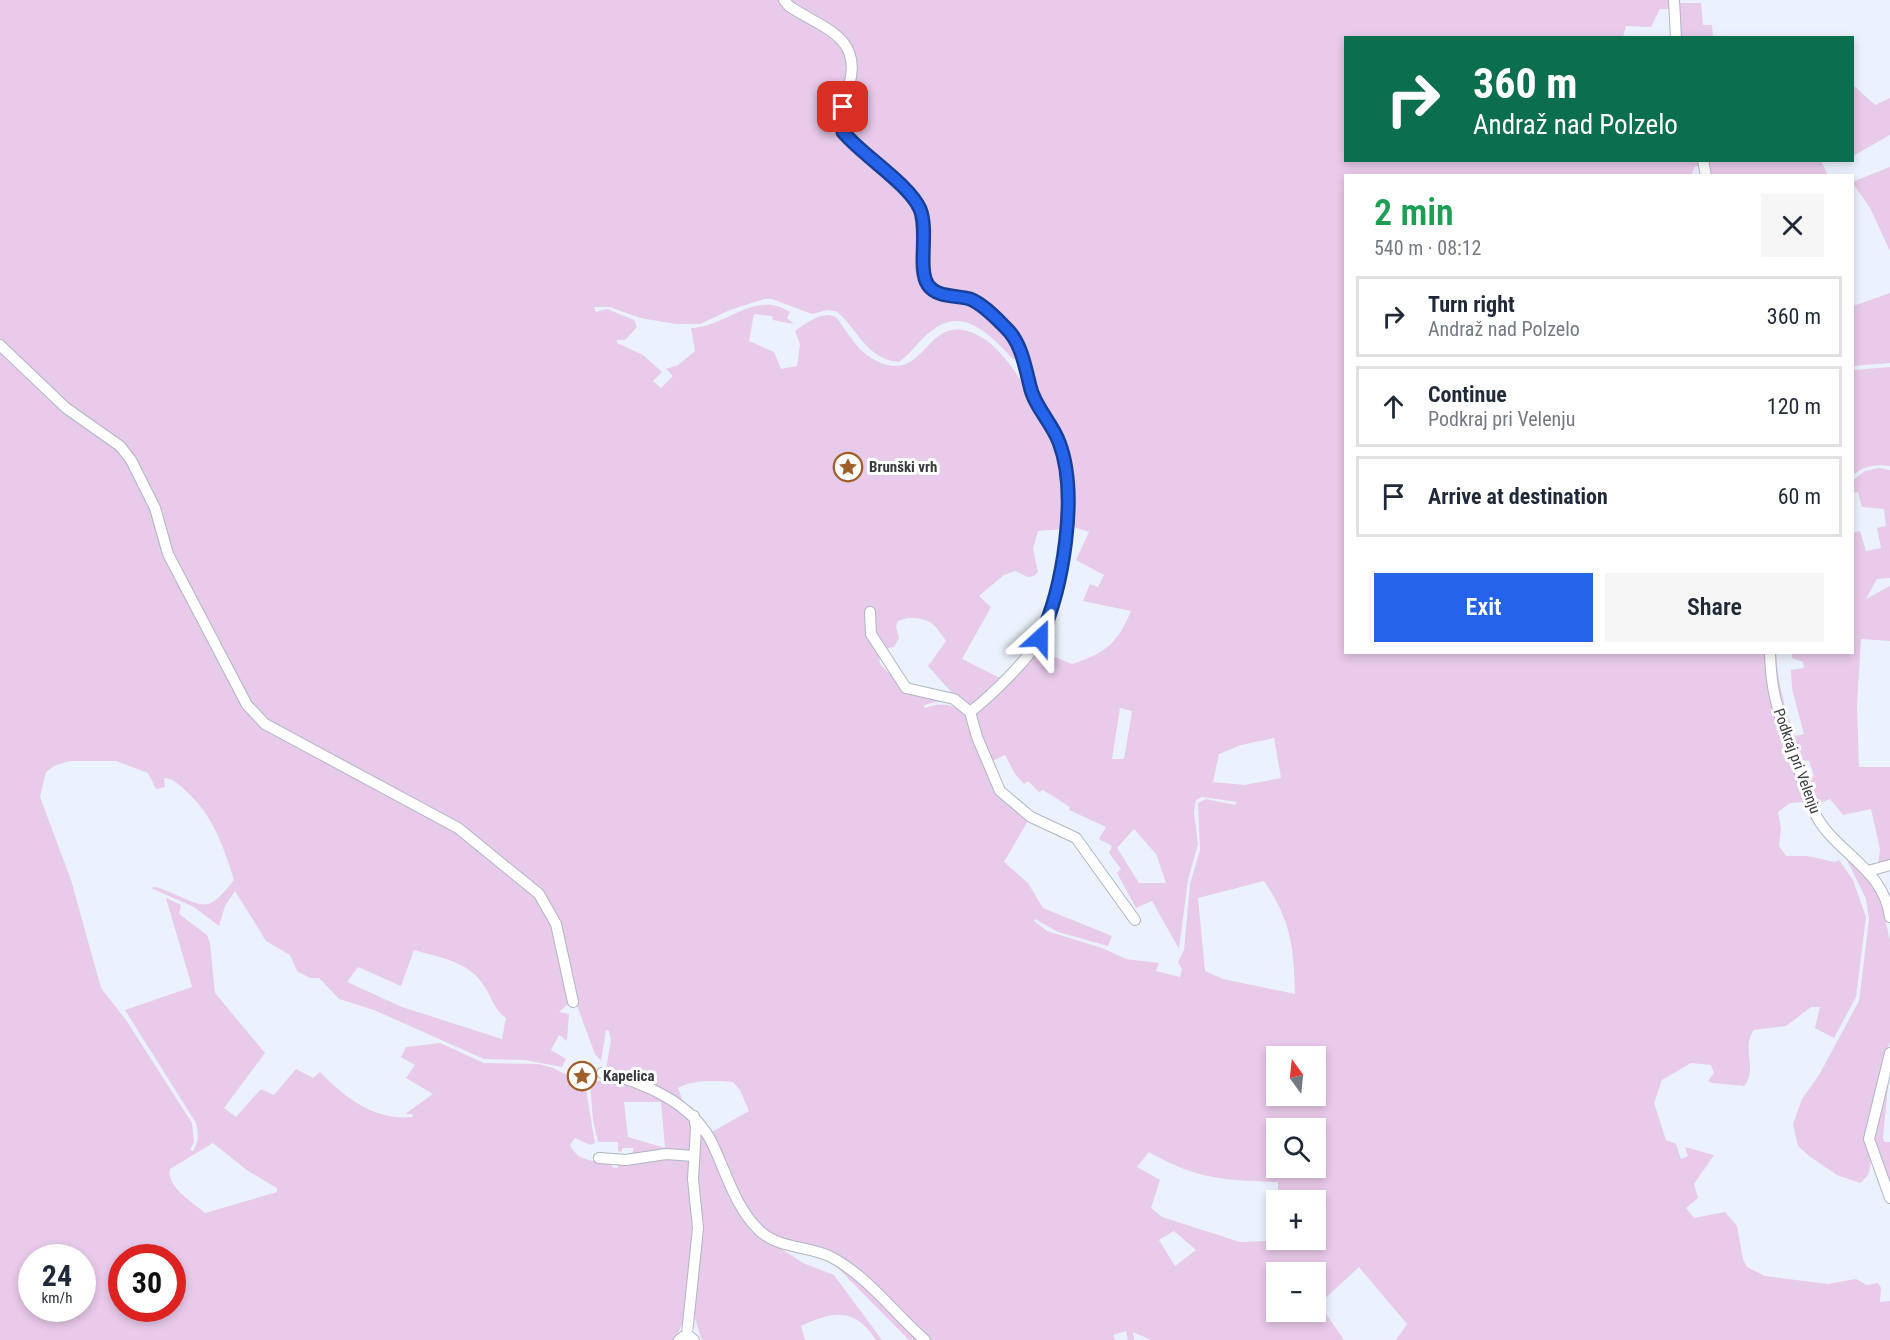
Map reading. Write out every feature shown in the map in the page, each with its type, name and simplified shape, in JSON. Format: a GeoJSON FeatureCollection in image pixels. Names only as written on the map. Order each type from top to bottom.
{"type":"FeatureCollection","features":[{"type":"Feature","properties":{"kind":"street"},"geometry":{"type":"LineString","coordinates":[[784,0],[789,6],[846,42],[853,60],[853,72],[843,107],[843,132],[911,196],[920,211],[925,236],[925,278],[928,285],[934,292],[971,300],[1008,330],[1018,345],[1030,386],[1059,441],[1066,464],[1068,496],[1056,602],[1040,638],[982,702],[970,712]]}},
{"type":"Feature","properties":{"kind":"street"},"geometry":{"type":"LineString","coordinates":[[1674,0],[1676,36]]}},
{"type":"Feature","properties":{"kind":"street"},"geometry":{"type":"LineString","coordinates":[[0,345],[66,408],[120,446],[131,460],[155,508],[168,554],[248,705],[265,724],[458,828],[539,894],[556,924],[573,1002]]}},
{"type":"Feature","properties":{"kind":"street"},"geometry":{"type":"LineString","coordinates":[[870,612],[871,634],[906,688],[954,699],[970,712],[977,737],[1000,791],[1031,817],[1076,838],[1135,920]]}},
{"type":"Feature","properties":{"kind":"street","name":"Podkraj pri Velenju"},"geometry":{"type":"LineString","coordinates":[[1770,654],[1771,684],[1779,720],[1818,820],[1868,871],[1889,909],[1890,917]]}},
{"type":"Feature","properties":{"kind":"street"},"geometry":{"type":"LineString","coordinates":[[1868,871],[1890,865]]}},
{"type":"Feature","properties":{"kind":"street"},"geometry":{"type":"LineString","coordinates":[[1890,1053],[1869,1139],[1877,1169],[1890,1198]]}},
{"type":"Feature","properties":{"kind":"street"},"geometry":{"type":"LineString","coordinates":[[602,1073],[671,1100],[694,1116],[708,1136],[736,1198],[755,1227],[783,1245],[819,1253],[840,1262],[925,1340]]}},
{"type":"Feature","properties":{"kind":"street"},"geometry":{"type":"LineString","coordinates":[[687,1338],[698,1228],[693,1179],[694,1116]]}},
{"type":"Feature","properties":{"kind":"street"},"geometry":{"type":"LineString","coordinates":[[599,1158],[626,1160],[666,1154],[694,1156]]}},
{"type":"Feature","properties":{"kind":"shaded area"},"geometry":{"type":"Polygon","coordinates":[[[0,0],[781,0],[800,18],[842,43],[848,56],[848,73],[836,115],[840,137],[909,197],[913,204],[920,223],[921,278],[927,290],[941,297],[967,301],[984,310],[1005,331],[1018,358],[1013,359],[977,327],[956,321],[945,323],[934,329],[899,362],[888,360],[871,350],[836,311],[827,310],[812,314],[772,299],[764,299],[730,310],[700,324],[676,324],[640,318],[610,307],[594,307],[596,312],[607,309],[634,320],[637,327],[625,340],[617,340],[617,343],[643,355],[662,372],[653,381],[661,388],[673,376],[666,369],[678,365],[695,351],[691,328],[716,322],[752,307],[765,305],[777,306],[790,312],[787,318],[794,324],[773,320],[772,316],[754,314],[749,341],[774,352],[781,369],[797,366],[800,344],[795,331],[815,318],[826,315],[837,318],[862,351],[881,363],[895,366],[907,364],[940,335],[950,330],[963,330],[976,334],[998,350],[1024,385],[1061,449],[1066,482],[1064,529],[1038,531],[1033,549],[1038,572],[1034,576],[1028,577],[1015,571],[1004,575],[979,596],[991,607],[962,659],[1002,679],[984,697],[976,700],[977,704],[937,702],[923,706],[926,708],[946,705],[965,713],[995,785],[1014,809],[1029,819],[1004,862],[1028,883],[1043,908],[1112,936],[1108,946],[1058,932],[1035,919],[1034,921],[1047,931],[1102,948],[1126,959],[1159,963],[1156,971],[1180,977],[1182,969],[1178,962],[1184,950],[1190,884],[1200,850],[1198,803],[1206,799],[1235,805],[1237,802],[1202,797],[1196,800],[1194,812],[1198,844],[1188,880],[1179,949],[1152,901],[1136,908],[1117,873],[1121,869],[1109,853],[1112,846],[1099,839],[1106,827],[1069,810],[1070,807],[1043,790],[1039,792],[1028,781],[1024,784],[1015,774],[1005,755],[988,763],[972,715],[1042,639],[1052,621],[1056,623],[1051,632],[1054,634],[1050,647],[1052,656],[1072,664],[1094,656],[1109,646],[1121,632],[1131,611],[1083,601],[1090,584],[1098,587],[1104,575],[1076,560],[1089,532],[1071,526],[1067,456],[1060,437],[1038,400],[1030,363],[1018,338],[992,307],[977,299],[934,287],[929,281],[926,268],[927,227],[923,208],[915,196],[847,133],[846,109],[856,58],[853,47],[844,36],[789,0],[1672,0],[1671,9],[1660,9],[1651,27],[1626,26],[1623,36],[1344,36],[1344,162],[1701,162],[1702,167],[1695,166],[1692,174],[1344,174],[1344,654],[1766,654],[1768,689],[1775,715],[1806,802],[1790,803],[1778,812],[1781,829],[1779,846],[1786,856],[1807,856],[1835,862],[1839,860],[1853,880],[1866,917],[1856,997],[1834,1038],[1815,1028],[1820,1007],[1811,1007],[1786,1026],[1754,1030],[1749,1043],[1750,1073],[1744,1086],[1712,1083],[1708,1081],[1714,1073],[1711,1065],[1691,1063],[1662,1080],[1654,1103],[1666,1140],[1676,1144],[1681,1159],[1688,1156],[1685,1147],[1714,1155],[1694,1184],[1698,1198],[1686,1208],[1694,1218],[1725,1212],[1737,1226],[1743,1259],[1747,1267],[1765,1276],[1828,1284],[1856,1279],[1867,1285],[1878,1283],[1881,1288],[1880,1302],[1890,1301],[1890,1340],[1396,1340],[1407,1324],[1359,1267],[1326,1298],[1326,1262],[1266,1262],[1266,1322],[1326,1322],[1326,1314],[1344,1340],[1151,1340],[1133,1332],[1134,1340],[1128,1340],[1126,1331],[1113,1335],[1115,1340],[930,1340],[843,1260],[773,1238],[750,1218],[741,1205],[710,1133],[749,1111],[740,1090],[733,1082],[705,1081],[685,1085],[678,1088],[683,1102],[606,1069],[611,1040],[609,1031],[606,1030],[601,1061],[595,1054],[573,995],[569,996],[568,1004],[559,1012],[569,1014],[567,1041],[559,1035],[551,1050],[566,1059],[562,1067],[525,1060],[484,1059],[374,1010],[339,999],[319,978],[310,978],[297,971],[290,955],[266,941],[235,891],[225,906],[219,926],[194,907],[151,888],[160,888],[199,904],[205,904],[218,898],[234,880],[210,820],[194,799],[177,783],[164,778],[165,787],[156,789],[148,773],[116,761],[70,761],[56,765],[46,772],[40,797],[71,880],[101,988],[126,1020],[192,1123],[194,1142],[190,1150],[193,1151],[197,1141],[196,1123],[125,1010],[192,987],[166,898],[181,905],[179,914],[207,935],[210,943],[215,993],[265,1053],[224,1108],[236,1117],[261,1089],[274,1095],[296,1069],[313,1078],[320,1072],[350,1099],[373,1111],[399,1117],[413,1117],[412,1114],[405,1114],[433,1094],[406,1078],[415,1065],[401,1057],[406,1047],[440,1043],[484,1063],[539,1064],[553,1068],[585,1084],[595,1143],[590,1145],[575,1138],[570,1145],[573,1151],[582,1158],[610,1162],[612,1167],[617,1168],[619,1163],[647,1157],[689,1157],[692,1160],[693,1247],[683,1320],[676,1340],[0,1340],[0,0]],[[908,618],[898,621],[896,626],[899,638],[894,647],[884,649],[879,655],[880,664],[911,695],[924,687],[948,695],[951,692],[928,666],[946,641],[931,623],[908,618]],[[1120,708],[1112,759],[1124,759],[1132,711],[1120,708]],[[1274,738],[1241,745],[1219,754],[1213,782],[1245,785],[1281,778],[1274,738]],[[1134,829],[1117,848],[1139,883],[1166,883],[1156,854],[1134,829]],[[1264,881],[1198,898],[1205,971],[1223,979],[1295,994],[1294,962],[1289,935],[1280,909],[1264,881]],[[414,950],[401,986],[358,967],[347,982],[402,1007],[502,1039],[506,1018],[496,1008],[478,978],[463,966],[414,950]],[[213,1143],[170,1169],[170,1176],[176,1188],[205,1213],[277,1192],[277,1188],[248,1171],[213,1143]],[[1149,1152],[1137,1167],[1160,1180],[1151,1208],[1162,1217],[1240,1242],[1266,1241],[1266,1250],[1326,1250],[1326,1190],[1278,1190],[1278,1182],[1212,1177],[1182,1168],[1149,1152]],[[1174,1231],[1159,1240],[1175,1266],[1196,1250],[1174,1231]]]}},
{"type":"Feature","properties":{"kind":"shaded area"},"geometry":{"type":"Polygon","coordinates":[[[1676,3],[1701,3],[1703,25],[1712,25],[1713,36],[1679,36],[1676,3]]]}},
{"type":"Feature","properties":{"kind":"shaded area"},"geometry":{"type":"Polygon","coordinates":[[[1854,86],[1875,105],[1890,98],[1890,135],[1854,155],[1854,86]]]}},
{"type":"Feature","properties":{"kind":"shaded area"},"geometry":{"type":"Polygon","coordinates":[[[1706,162],[1822,162],[1827,173],[1826,174],[1709,174],[1706,162]]]}},
{"type":"Feature","properties":{"kind":"shaded area"},"geometry":{"type":"Polygon","coordinates":[[[1890,167],[1890,251],[1870,208],[1854,185],[1854,181],[1890,167]]]}},
{"type":"Feature","properties":{"kind":"shaded area"},"geometry":{"type":"Polygon","coordinates":[[[1890,293],[1890,363],[1854,366],[1854,306],[1890,293]]]}},
{"type":"Feature","properties":{"kind":"shaded area"},"geometry":{"type":"Polygon","coordinates":[[[1890,367],[1890,466],[1870,466],[1854,474],[1854,370],[1890,367]]]}},
{"type":"Feature","properties":{"kind":"shaded area"},"geometry":{"type":"Polygon","coordinates":[[[1879,468],[1890,470],[1890,578],[1877,579],[1866,599],[1890,586],[1890,641],[1861,639],[1857,705],[1859,767],[1890,767],[1890,861],[1878,865],[1880,849],[1871,809],[1843,815],[1830,799],[1814,805],[1807,778],[1814,776],[1809,761],[1802,760],[1803,763],[1799,764],[1783,724],[1772,654],[1776,654],[1782,695],[1795,736],[1804,734],[1792,689],[1791,670],[1804,668],[1803,662],[1792,658],[1792,654],[1854,654],[1854,533],[1860,531],[1866,551],[1881,548],[1877,528],[1886,526],[1884,509],[1862,507],[1858,492],[1854,493],[1854,479],[1865,471],[1879,468]]]}},
{"type":"Feature","properties":{"kind":"shaded area"},"geometry":{"type":"Polygon","coordinates":[[[1844,854],[1863,873],[1876,891],[1883,909],[1890,941],[1890,1041],[1880,1082],[1870,1170],[1860,1183],[1837,1175],[1809,1156],[1798,1146],[1793,1124],[1802,1099],[1819,1075],[1859,1001],[1869,920],[1866,899],[1844,854]]]}},
{"type":"Feature","properties":{"kind":"shaded area"},"geometry":{"type":"Polygon","coordinates":[[[1890,1066],[1883,1137],[1884,1142],[1890,1142],[1890,1191],[1873,1140],[1890,1066]]]}},
{"type":"Feature","properties":{"kind":"shaded area"},"geometry":{"type":"Polygon","coordinates":[[[607,1078],[651,1094],[688,1115],[692,1131],[690,1150],[631,1157],[634,1148],[623,1148],[621,1152],[618,1151],[618,1142],[598,1142],[593,1120],[590,1084],[607,1078]],[[624,1102],[628,1137],[665,1148],[661,1102],[624,1102]]]}},
{"type":"Feature","properties":{"kind":"shaded area"},"geometry":{"type":"Polygon","coordinates":[[[700,1131],[768,1240],[803,1263],[834,1275],[882,1340],[876,1340],[868,1329],[851,1317],[833,1315],[801,1326],[805,1340],[702,1340],[692,1310],[700,1131]]]}},
{"type":"Feature","properties":{"kind":"shaded area"},"geometry":{"type":"Polygon","coordinates":[[[830,1260],[859,1282],[920,1340],[909,1340],[830,1260]]]}},
{"type":"Feature","properties":{"kind":"place","name":"Brunški vrh"},"geometry":{"type":"Point","coordinates":[848,467]}},
{"type":"Feature","properties":{"kind":"place","name":"Kapelica"},"geometry":{"type":"Point","coordinates":[582,1076]}},
{"type":"Feature","properties":{"kind":"route"},"geometry":{"type":"LineString","coordinates":[[843,107],[843,132],[916,202],[923,218],[925,278],[928,285],[934,292],[971,300],[988,311],[1008,330],[1018,345],[1038,404],[1059,441],[1066,464],[1068,496],[1062,569],[1056,602],[1040,638]]}}]}
